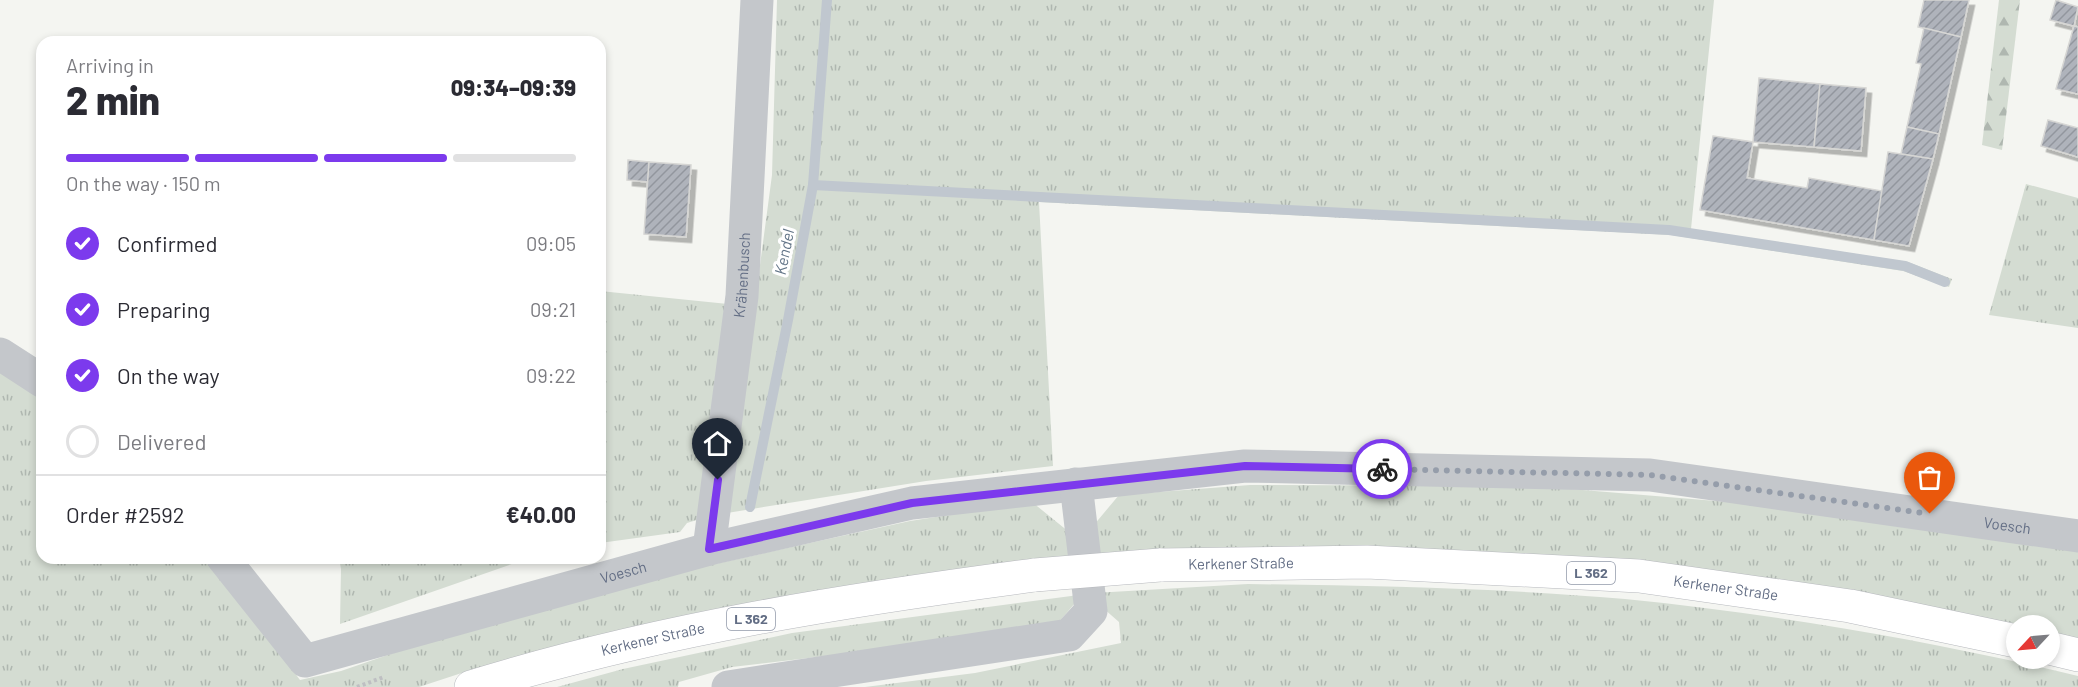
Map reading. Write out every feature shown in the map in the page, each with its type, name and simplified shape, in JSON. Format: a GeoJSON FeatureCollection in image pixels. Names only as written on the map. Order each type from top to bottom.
{"type":"FeatureCollection","features":[{"type":"Feature","properties":{"kind":"main road","name":"Kerkener Straße"},"geometry":{"type":"LineString","coordinates":[[471,687],[598,652],[710,627],[896,594],[1035,576],[1160,565],[1367,562],[1639,576],[1850,606],[2006,639]]}},
{"type":"Feature","properties":{"kind":"main road"},"geometry":{"type":"LineString","coordinates":[[2060,651],[2078,655]]}},
{"type":"Feature","properties":{"kind":"street","name":"Krähenbusch"},"geometry":{"type":"LineString","coordinates":[[709,549],[742,296],[757,0]]}},
{"type":"Feature","properties":{"kind":"street"},"geometry":{"type":"LineString","coordinates":[[0,354],[36,377]]}},
{"type":"Feature","properties":{"kind":"street","name":"Voesch"},"geometry":{"type":"LineString","coordinates":[[228,564],[305,661],[709,549],[912,503],[1245,466],[1650,475],[2078,536]]}},
{"type":"Feature","properties":{"kind":"street"},"geometry":{"type":"LineString","coordinates":[[728,687],[1069,635],[1091,611],[1076,484]]}},
{"type":"Feature","properties":{"kind":"green space"},"geometry":{"type":"Polygon","coordinates":[[[777,0],[1714,0],[1691,229],[1908,262],[1952,279],[1949,287],[1903,271],[1671,235],[1039,202],[1053,466],[926,481],[727,513],[772,175],[777,0]]]}},
{"type":"Feature","properties":{"kind":"green space"},"geometry":{"type":"Polygon","coordinates":[[[1999,0],[2020,0],[2002,150],[1982,145],[1999,0]]]}},
{"type":"Feature","properties":{"kind":"green space"},"geometry":{"type":"Polygon","coordinates":[[[2026,184],[2078,198],[2078,328],[1989,315],[2026,184]]]}},
{"type":"Feature","properties":{"kind":"green space"},"geometry":{"type":"Polygon","coordinates":[[[606,292],[728,304],[700,519],[687,523],[680,532],[606,542],[606,292]]]}},
{"type":"Feature","properties":{"kind":"green space"},"geometry":{"type":"Polygon","coordinates":[[[0,364],[36,390],[36,564],[214,564],[300,680],[341,671],[446,635],[624,584],[910,521],[1032,502],[1069,532],[1088,532],[1119,495],[1250,485],[1534,486],[1863,513],[2078,552],[2078,638],[2060,634],[2060,615],[2006,615],[2006,623],[1430,550],[694,616],[480,667],[419,687],[0,687],[0,364]]]}},
{"type":"Feature","properties":{"kind":"green space"},"geometry":{"type":"Polygon","coordinates":[[[340,564],[512,564],[340,624],[340,564]]]}},
{"type":"Feature","properties":{"kind":"green space"},"geometry":{"type":"Polygon","coordinates":[[[1248,584],[1484,590],[1625,599],[1739,612],[1910,640],[2006,659],[2006,669],[2048,669],[2078,676],[2078,687],[865,687],[975,673],[1121,643],[1119,622],[1095,601],[1075,603],[1053,629],[732,667],[679,682],[678,687],[557,687],[623,669],[792,633],[1094,593],[1248,584]]]}},
{"type":"Feature","properties":{"kind":"building"},"geometry":{"type":"Polygon","coordinates":[[[1924,0],[1969,0],[1961,37],[1918,27],[1924,0]]]}},
{"type":"Feature","properties":{"kind":"building"},"geometry":{"type":"Polygon","coordinates":[[[2056,0],[2078,7],[2074,26],[2050,20],[2056,0]]]}},
{"type":"Feature","properties":{"kind":"building"},"geometry":{"type":"Polygon","coordinates":[[[2074,26],[2078,27],[2078,94],[2056,89],[2074,26]]]}},
{"type":"Feature","properties":{"kind":"building"},"geometry":{"type":"Polygon","coordinates":[[[1924,28],[1961,37],[1939,134],[1907,127],[1921,64],[1916,63],[1924,28]]]}},
{"type":"Feature","properties":{"kind":"building"},"geometry":{"type":"Polygon","coordinates":[[[1759,78],[1820,84],[1814,147],[1753,142],[1759,78]]]}},
{"type":"Feature","properties":{"kind":"building"},"geometry":{"type":"Polygon","coordinates":[[[1820,84],[1866,88],[1861,151],[1814,147],[1820,84]]]}},
{"type":"Feature","properties":{"kind":"building"},"geometry":{"type":"Polygon","coordinates":[[[2048,120],[2078,128],[2078,157],[2041,146],[2048,120]]]}},
{"type":"Feature","properties":{"kind":"building"},"geometry":{"type":"Polygon","coordinates":[[[1907,127],[1939,134],[1933,159],[1901,154],[1907,127]]]}},
{"type":"Feature","properties":{"kind":"building"},"geometry":{"type":"Polygon","coordinates":[[[1713,136],[1753,142],[1747,178],[1807,188],[1809,178],[1882,191],[1874,240],[1700,210],[1713,136]]]}},
{"type":"Feature","properties":{"kind":"building"},"geometry":{"type":"Polygon","coordinates":[[[1888,152],[1933,159],[1909,246],[1874,240],[1888,152]]]}},
{"type":"Feature","properties":{"kind":"building"},"geometry":{"type":"Polygon","coordinates":[[[628,160],[649,162],[648,182],[627,180],[628,160]]]}},
{"type":"Feature","properties":{"kind":"building"},"geometry":{"type":"Polygon","coordinates":[[[649,162],[691,165],[686,237],[644,234],[649,162]]]}},
{"type":"Feature","properties":{"kind":"waterway","name":"Kendel"},"geometry":{"type":"LineString","coordinates":[[750,507],[813,185],[827,0]]}},
{"type":"Feature","properties":{"kind":"waterway"},"geometry":{"type":"LineString","coordinates":[[813,185],[1669,230],[1905,266],[1945,282]]}},
{"type":"Feature","properties":{"kind":"way so far"},"geometry":{"type":"LineString","coordinates":[[1382,469],[1650,475],[1930,514]]}},
{"type":"Feature","properties":{"kind":"route"},"geometry":{"type":"LineString","coordinates":[[718,480],[709,549],[912,503],[1245,466],[1382,469]]}}]}
